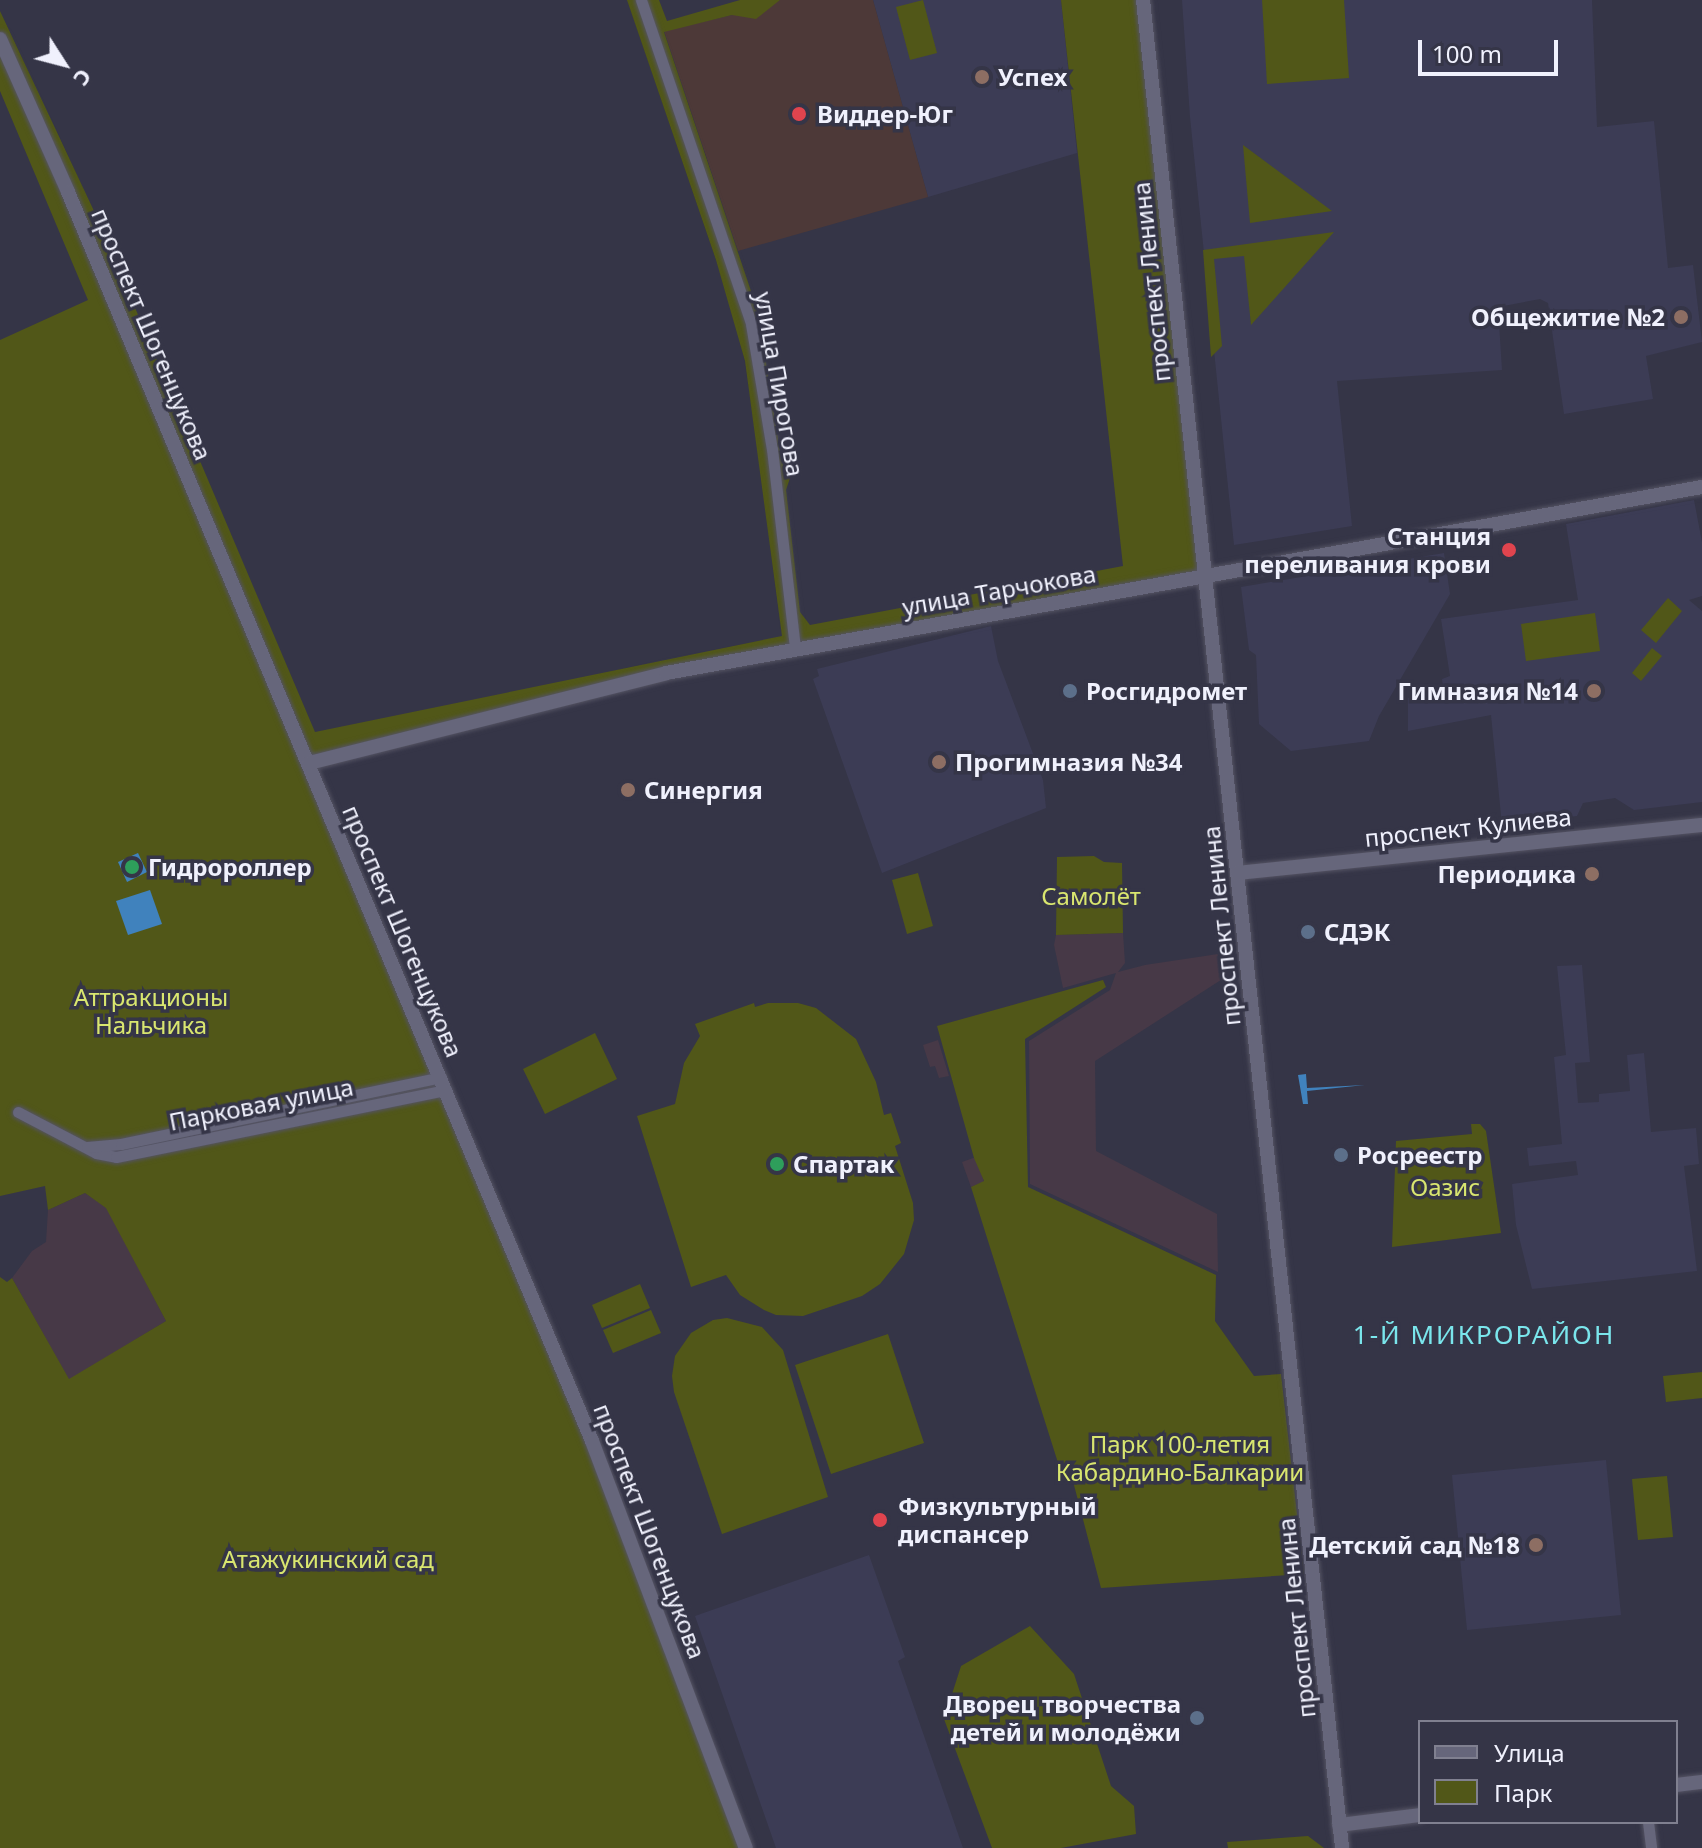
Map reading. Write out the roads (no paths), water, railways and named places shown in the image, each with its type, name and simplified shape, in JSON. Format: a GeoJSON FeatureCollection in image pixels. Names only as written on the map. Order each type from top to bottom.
{"type":"FeatureCollection","features":[{"type":"Feature","properties":{"kind":"street","name":"улица Пирогова"},"geometry":{"type":"LineString","coordinates":[[641,0],[751,324],[772,449],[795,648]]}},
{"type":"Feature","properties":{"kind":"street","name":"проспект Ленина"},"geometry":{"type":"LineString","coordinates":[[1143,0],[1342,1848]]}},
{"type":"Feature","properties":{"kind":"street","name":"проспект Шогенцукова"},"geometry":{"type":"LineString","coordinates":[[0,39],[309,763],[592,1441],[746,1848]]}},
{"type":"Feature","properties":{"kind":"street","name":"улица Тарчокова"},"geometry":{"type":"LineString","coordinates":[[309,763],[606,686],[795,648],[1702,487]]}},
{"type":"Feature","properties":{"kind":"street","name":"проспект Кулиева"},"geometry":{"type":"LineString","coordinates":[[1237,873],[1702,825]]}},
{"type":"Feature","properties":{"kind":"street","name":"Парковая улица"},"geometry":{"type":"LineString","coordinates":[[18,1112],[96,1153],[116,1157],[443,1084]]}},
{"type":"Feature","properties":{"kind":"street"},"geometry":{"type":"LineString","coordinates":[[1678,1785],[1702,1782]]}},
{"type":"Feature","properties":{"kind":"street"},"geometry":{"type":"LineString","coordinates":[[1339,1825],[1418,1815]]}},
{"type":"Feature","properties":{"kind":"street"},"geometry":{"type":"LineString","coordinates":[[1648,1824],[1651,1848]]}},
{"type":"Feature","properties":{"kind":"water","name":"Гидророллер"},"geometry":{"type":"Polygon","coordinates":[[[138,853],[147,872],[127,882],[118,862],[138,853]]]}},
{"type":"Feature","properties":{"kind":"water"},"geometry":{"type":"Polygon","coordinates":[[[150,890],[162,924],[128,935],[116,901],[150,890]]]}},
{"type":"Feature","properties":{"kind":"water"},"geometry":{"type":"Polygon","coordinates":[[[1306,1074],[1307,1088],[1365,1085],[1307,1091],[1308,1104],[1303,1104],[1298,1075],[1306,1074]]]}},
{"type":"Feature","properties":{"kind":"place","name":"Успех"},"geometry":{"type":"Point","coordinates":[982,77]}},
{"type":"Feature","properties":{"kind":"place","name":"Виддер-Юг"},"geometry":{"type":"Point","coordinates":[799,114]}},
{"type":"Feature","properties":{"kind":"place","name":"Общежитие №2"},"geometry":{"type":"Point","coordinates":[1681,317]}},
{"type":"Feature","properties":{"kind":"place","name":"Станция переливания крови"},"geometry":{"type":"Point","coordinates":[1509,550]}},
{"type":"Feature","properties":{"kind":"place","name":"Росгидромет"},"geometry":{"type":"Point","coordinates":[1070,691]}},
{"type":"Feature","properties":{"kind":"place","name":"Гимназия №14"},"geometry":{"type":"Point","coordinates":[1594,691]}},
{"type":"Feature","properties":{"kind":"place","name":"Прогимназия №34"},"geometry":{"type":"Point","coordinates":[939,762]}},
{"type":"Feature","properties":{"kind":"place","name":"Синергия"},"geometry":{"type":"Point","coordinates":[628,790]}},
{"type":"Feature","properties":{"kind":"place","name":"Гидророллер"},"geometry":{"type":"Point","coordinates":[132,867]}},
{"type":"Feature","properties":{"kind":"place","name":"Периодика"},"geometry":{"type":"Point","coordinates":[1592,874]}},
{"type":"Feature","properties":{"kind":"place","name":"СДЭК"},"geometry":{"type":"Point","coordinates":[1308,932]}},
{"type":"Feature","properties":{"kind":"place","name":"Росреестр"},"geometry":{"type":"Point","coordinates":[1341,1155]}},
{"type":"Feature","properties":{"kind":"place","name":"Спартак"},"geometry":{"type":"Point","coordinates":[777,1164]}},
{"type":"Feature","properties":{"kind":"place","name":"Физкультурный диспансер"},"geometry":{"type":"Point","coordinates":[880,1520]}},
{"type":"Feature","properties":{"kind":"place","name":"Детский сад №18"},"geometry":{"type":"Point","coordinates":[1536,1545]}},
{"type":"Feature","properties":{"kind":"place","name":"Дворец творчества детей и молодёжи"},"geometry":{"type":"Point","coordinates":[1197,1718]}},
{"type":"Feature","properties":{"kind":"district","name":"1-Й МИКРОРАЙОН"},"geometry":{"type":"Point","coordinates":[1484,1335]}},
{"type":"Feature","properties":{"kind":"park label","name":"Самолёт"},"geometry":{"type":"Point","coordinates":[1091,896]}},
{"type":"Feature","properties":{"kind":"park label","name":"Аттракционы Нальчика"},"geometry":{"type":"Point","coordinates":[151,1011]}},
{"type":"Feature","properties":{"kind":"park label","name":"Оазис"},"geometry":{"type":"Point","coordinates":[1445,1187]}},
{"type":"Feature","properties":{"kind":"park label","name":"Парк 100-летия Кабардино-Балкарии"},"geometry":{"type":"Point","coordinates":[1180,1458]}},
{"type":"Feature","properties":{"kind":"park label","name":"Атажукинский сад"},"geometry":{"type":"Point","coordinates":[328,1559]}}]}
